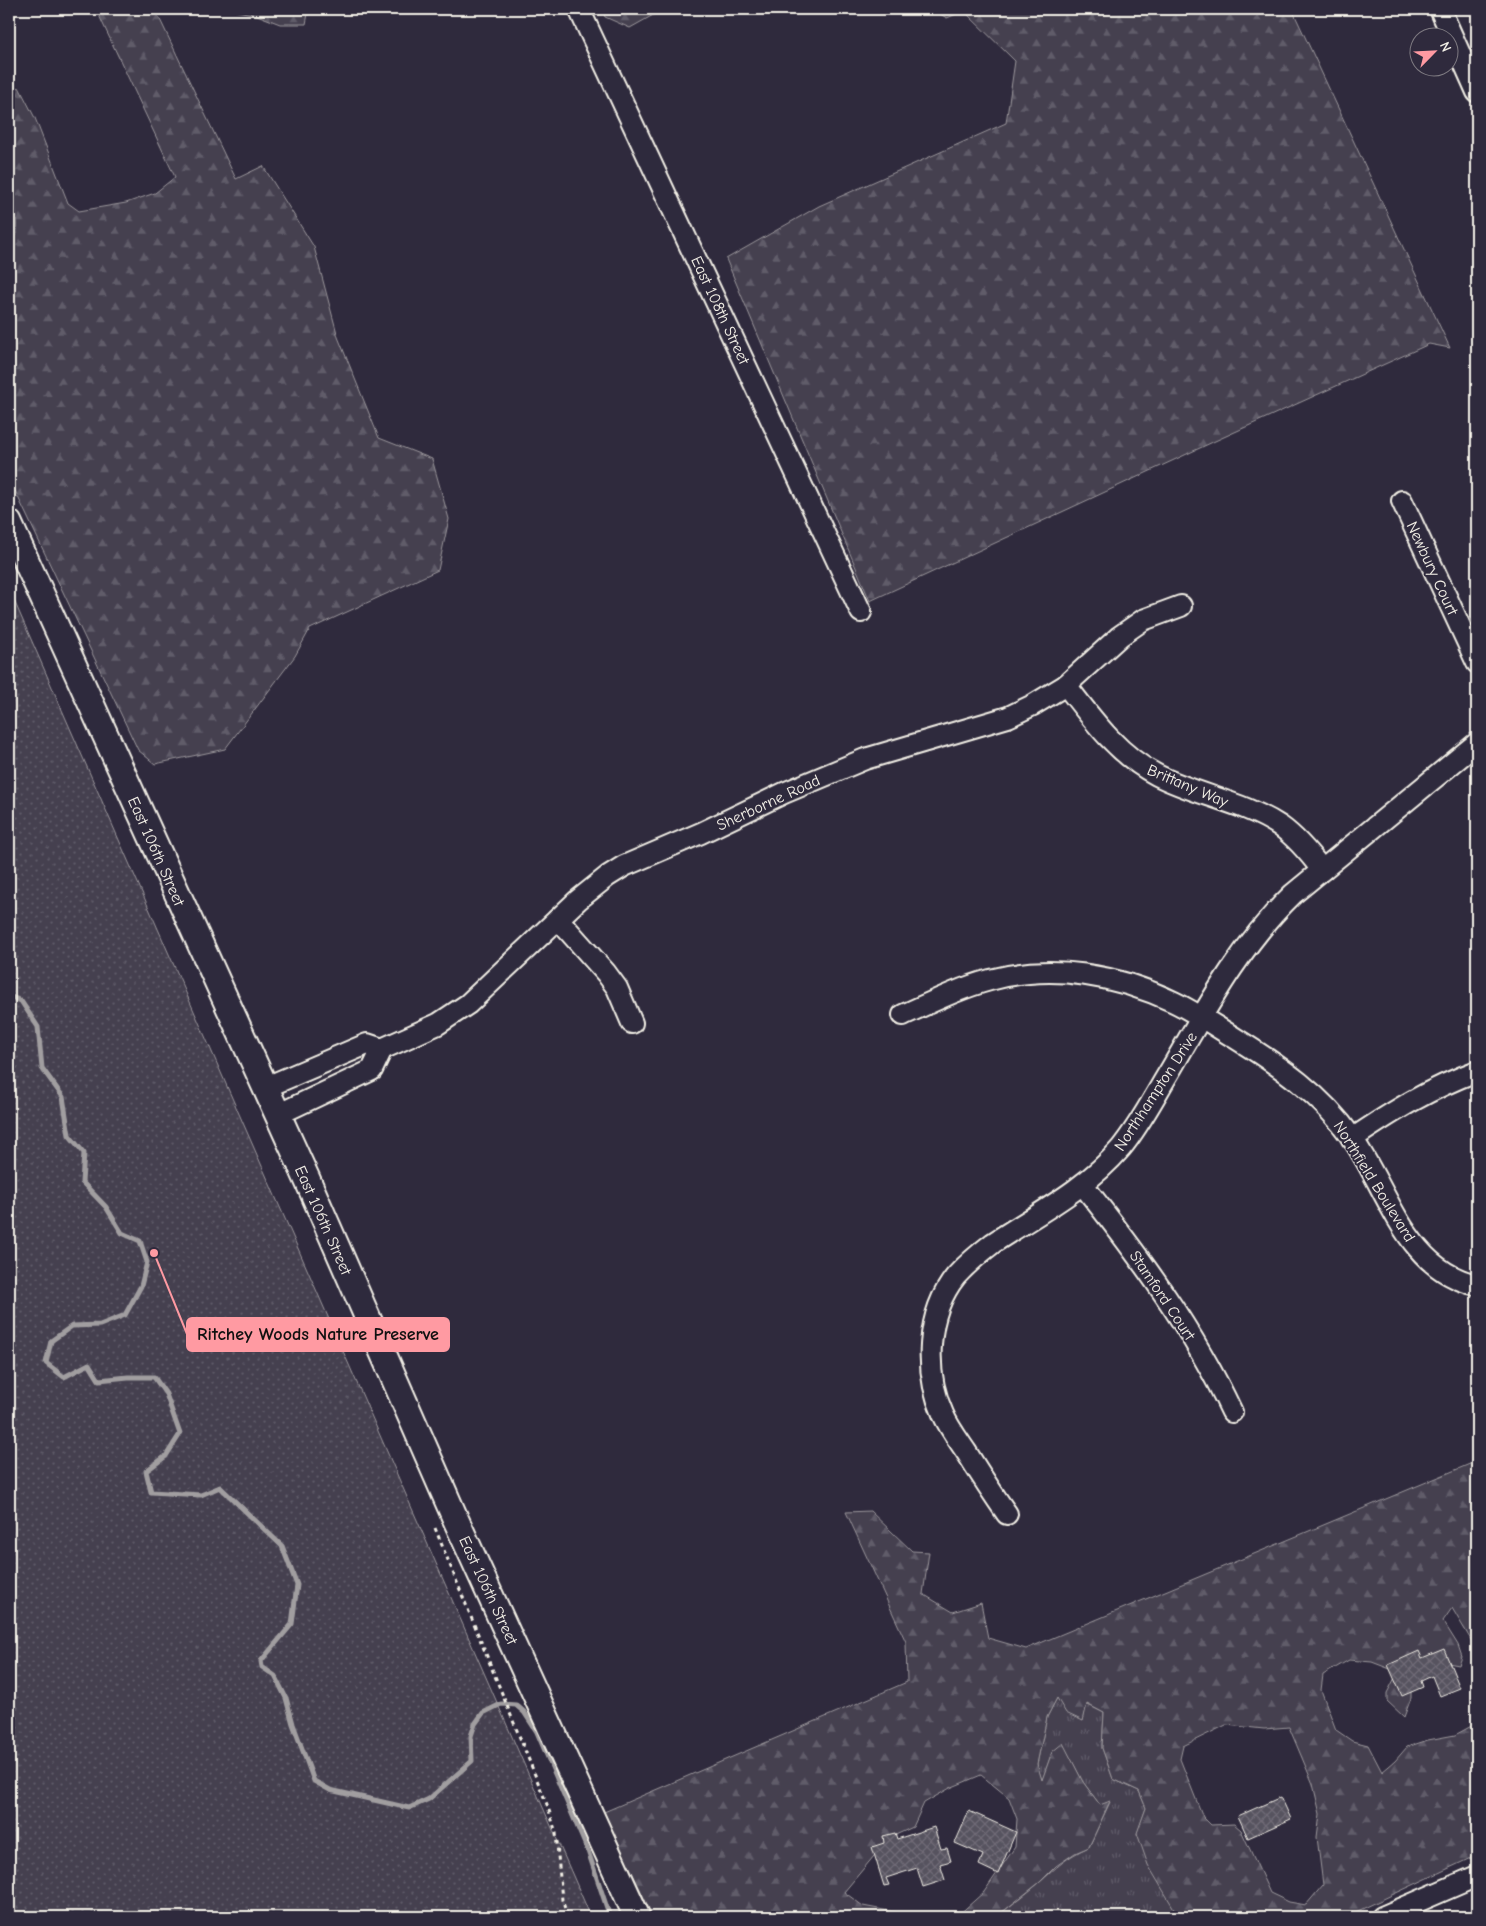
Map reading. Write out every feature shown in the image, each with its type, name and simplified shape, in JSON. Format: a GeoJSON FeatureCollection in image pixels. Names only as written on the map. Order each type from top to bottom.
{"type":"FeatureCollection","features":[{"type":"Feature","properties":{"kind":"main road","name":"East 106th Street"},"geometry":{"type":"LineString","coordinates":[[9,523],[311,1188],[456,1520],[638,1917]]}},
{"type":"Feature","properties":{"kind":"street","name":"East 108th Street"},"geometry":{"type":"LineString","coordinates":[[579,9],[861,612]]}},
{"type":"Feature","properties":{"kind":"street"},"geometry":{"type":"LineString","coordinates":[[1440,9],[1477,92]]}},
{"type":"Feature","properties":{"kind":"street","name":"Newbury Court"},"geometry":{"type":"LineString","coordinates":[[1402,500],[1477,663]]}},
{"type":"Feature","properties":{"kind":"street","name":"Sherborne Road"},"geometry":{"type":"LineString","coordinates":[[264,1088],[367,1044],[382,1049],[438,1024],[468,1004],[596,885],[624,866],[865,759],[1008,717],[1033,705],[1066,685],[1120,636],[1142,620],[1181,606]]}},
{"type":"Feature","properties":{"kind":"street","name":"Brittany Way"},"geometry":{"type":"LineString","coordinates":[[1066,685],[1103,733],[1141,766],[1182,786],[1263,816],[1280,826],[1294,838],[1322,870]]}},
{"type":"Feature","properties":{"kind":"street","name":"Northhampton Drive"},"geometry":{"type":"LineString","coordinates":[[1007,1514],[943,1414],[933,1378],[931,1353],[935,1320],[947,1290],[968,1264],[993,1243],[1083,1185],[1110,1159],[1128,1138],[1252,938],[1273,913],[1322,870],[1477,743]]}},
{"type":"Feature","properties":{"kind":"street"},"geometry":{"type":"LineString","coordinates":[[558,920],[606,973],[616,988],[632,1023]]}},
{"type":"Feature","properties":{"kind":"street","name":"Northfield Boulevard"},"geometry":{"type":"LineString","coordinates":[[903,1015],[955,991],[992,979],[1062,972],[1080,973],[1135,986],[1174,1002],[1202,1017],[1293,1077],[1317,1097],[1352,1139],[1400,1222],[1422,1253],[1432,1264],[1455,1279],[1477,1285]]}},
{"type":"Feature","properties":{"kind":"street"},"geometry":{"type":"LineString","coordinates":[[277,1115],[372,1070],[382,1049]]}},
{"type":"Feature","properties":{"kind":"street"},"geometry":{"type":"LineString","coordinates":[[1352,1139],[1405,1104],[1431,1090],[1477,1071]]}},
{"type":"Feature","properties":{"kind":"street","name":"Stamford Court"},"geometry":{"type":"LineString","coordinates":[[1083,1185],[1168,1299],[1205,1357],[1232,1412]]}},
{"type":"Feature","properties":{"kind":"street"},"geometry":{"type":"LineString","coordinates":[[1382,1917],[1477,1876]]}},
{"type":"Feature","properties":{"kind":"path"},"geometry":{"type":"LineString","coordinates":[[433,1524],[515,1724],[556,1833],[562,1900],[568,1917]]}},
{"type":"Feature","properties":{"kind":"green space"},"geometry":{"type":"Polygon","coordinates":[[[96,9],[155,9],[236,179],[263,166],[314,247],[338,337],[379,438],[432,459],[449,519],[438,570],[310,629],[295,656],[225,749],[155,764],[138,750],[9,478],[9,239],[17,234],[15,197],[9,182],[9,90],[19,87],[35,118],[68,203],[79,211],[126,203],[155,193],[175,177],[96,9]]]}},
{"type":"Feature","properties":{"kind":"green space"},"geometry":{"type":"Polygon","coordinates":[[[228,9],[309,9],[306,24],[280,24],[257,15],[228,9]]]}},
{"type":"Feature","properties":{"kind":"green space"},"geometry":{"type":"Polygon","coordinates":[[[602,9],[664,9],[630,28],[605,17],[602,9]]]}},
{"type":"Feature","properties":{"kind":"green space"},"geometry":{"type":"Polygon","coordinates":[[[931,9],[1292,9],[1450,348],[1429,344],[870,601],[726,259],[819,206],[1006,123],[1015,61],[964,11],[947,18],[931,9]]]}},
{"type":"Feature","properties":{"kind":"green space"},"geometry":{"type":"Polygon","coordinates":[[[9,589],[591,1917],[9,1917],[9,589]]]}},
{"type":"Feature","properties":{"kind":"green space"},"geometry":{"type":"Polygon","coordinates":[[[1477,1461],[1477,1650],[1452,1608],[1443,1621],[1458,1645],[1462,1657],[1459,1665],[1437,1661],[1411,1677],[1411,1698],[1404,1717],[1387,1701],[1387,1693],[1398,1672],[1372,1662],[1349,1660],[1323,1675],[1321,1690],[1336,1730],[1352,1741],[1368,1745],[1382,1772],[1407,1747],[1428,1740],[1455,1735],[1477,1723],[1477,1855],[1345,1917],[1179,1917],[1148,1865],[1137,1833],[1146,1808],[1139,1791],[1113,1779],[1102,1748],[1104,1713],[1087,1704],[1083,1721],[1066,1713],[1057,1698],[1047,1717],[1037,1764],[1042,1780],[1052,1752],[1063,1743],[1083,1782],[1100,1805],[1110,1801],[1089,1847],[1075,1853],[1056,1866],[1040,1882],[996,1917],[956,1917],[984,1892],[1015,1847],[1017,1819],[1009,1798],[981,1775],[950,1788],[924,1803],[913,1827],[889,1838],[844,1892],[863,1906],[920,1917],[653,1917],[604,1812],[907,1682],[906,1642],[846,1512],[870,1511],[912,1551],[929,1552],[923,1594],[953,1612],[981,1603],[988,1638],[1026,1649],[1477,1461]],[[1226,1725],[1183,1746],[1180,1759],[1203,1817],[1211,1825],[1234,1824],[1241,1830],[1270,1893],[1289,1902],[1306,1905],[1323,1885],[1317,1837],[1320,1814],[1313,1784],[1289,1727],[1264,1729],[1226,1725]]]}},
{"type":"Feature","properties":{"kind":"green space"},"geometry":{"type":"Polygon","coordinates":[[[1057,1698],[1083,1721],[1086,1704],[1104,1713],[1102,1748],[1113,1779],[1139,1791],[1146,1808],[1137,1834],[1179,1917],[996,1917],[1062,1863],[1089,1847],[1110,1802],[1100,1805],[1083,1782],[1063,1744],[1052,1752],[1042,1781],[1037,1764],[1047,1717],[1057,1698]]]}},
{"type":"Feature","properties":{"kind":"building"},"geometry":{"type":"Polygon","coordinates":[[[1444,1649],[1460,1688],[1440,1696],[1432,1676],[1421,1681],[1423,1687],[1402,1696],[1388,1665],[1419,1651],[1422,1658],[1444,1649]]]}},
{"type":"Feature","properties":{"kind":"building"},"geometry":{"type":"Polygon","coordinates":[[[1281,1797],[1291,1819],[1248,1838],[1238,1816],[1281,1797]]]}},
{"type":"Feature","properties":{"kind":"building"},"geometry":{"type":"Polygon","coordinates":[[[969,1811],[1016,1832],[998,1874],[979,1865],[983,1855],[955,1843],[969,1811]]]}},
{"type":"Feature","properties":{"kind":"building"},"geometry":{"type":"Polygon","coordinates":[[[934,1827],[941,1849],[947,1848],[951,1861],[940,1864],[945,1880],[923,1887],[917,1868],[886,1878],[889,1885],[884,1886],[872,1847],[884,1843],[883,1836],[895,1833],[897,1839],[934,1827]]]}},
{"type":"Feature","properties":{"kind":"waterway"},"geometry":{"type":"LineString","coordinates":[[9,996],[21,1001],[38,1027],[42,1068],[63,1097],[69,1135],[84,1153],[82,1182],[106,1207],[122,1233],[140,1241],[147,1262],[141,1286],[125,1315],[100,1325],[72,1326],[51,1341],[46,1363],[64,1377],[89,1364],[99,1380],[154,1377],[166,1394],[180,1434],[166,1456],[146,1471],[151,1492],[201,1495],[220,1487],[282,1546],[297,1585],[292,1624],[261,1661],[262,1667],[275,1676],[286,1698],[293,1724],[314,1781],[330,1790],[409,1808],[429,1799],[472,1761],[471,1736],[475,1724],[483,1713],[501,1704],[516,1705],[524,1712],[537,1732],[588,1851],[610,1917]]}},
{"type":"Feature","properties":{"kind":"place","name":"Ritchey Woods Nature Preserve"},"geometry":{"type":"Point","coordinates":[154,1253]}}]}
